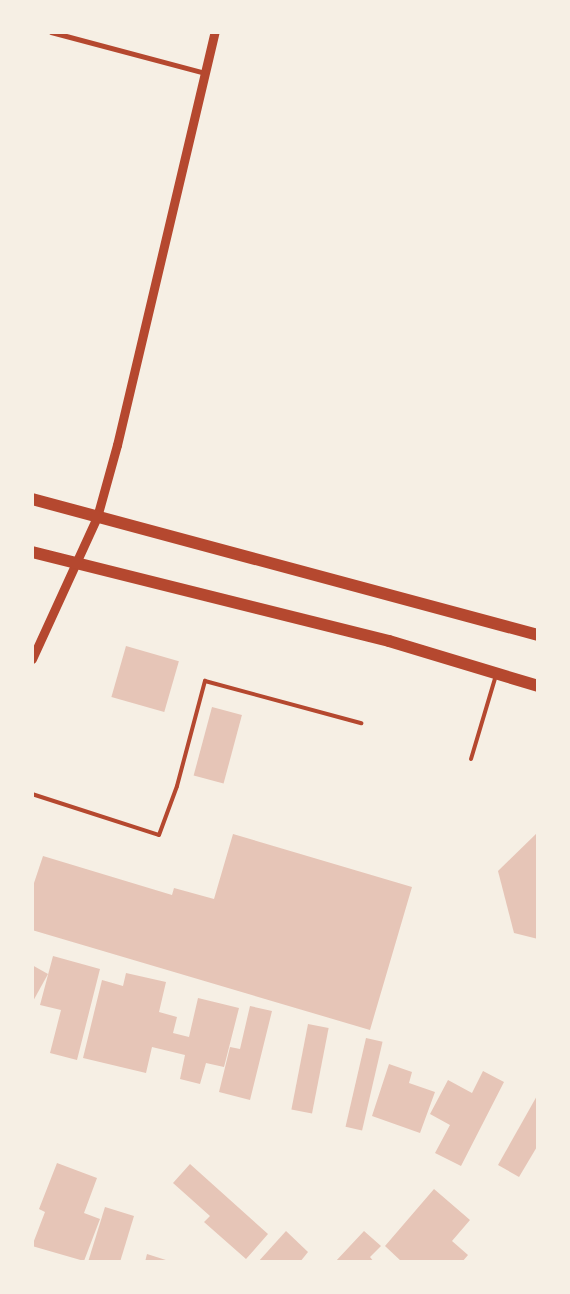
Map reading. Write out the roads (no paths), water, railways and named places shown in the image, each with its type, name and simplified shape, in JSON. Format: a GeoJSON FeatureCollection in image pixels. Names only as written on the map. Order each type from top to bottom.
{"type":"FeatureCollection","features":[{"type":"Feature","properties":{"kind":"main road"},"geometry":{"type":"LineString","coordinates":[[32,499],[538,635]]}},
{"type":"Feature","properties":{"kind":"main road"},"geometry":{"type":"LineString","coordinates":[[32,552],[389,642],[538,686]]}},
{"type":"Feature","properties":{"kind":"street"},"geometry":{"type":"LineString","coordinates":[[51,32],[205,73]]}},
{"type":"Feature","properties":{"kind":"street"},"geometry":{"type":"LineString","coordinates":[[32,659],[97,517],[117,445],[215,32]]}},
{"type":"Feature","properties":{"kind":"lane"},"geometry":{"type":"LineString","coordinates":[[471,759],[497,674]]}},
{"type":"Feature","properties":{"kind":"lane"},"geometry":{"type":"LineString","coordinates":[[32,794],[159,836],[177,786],[205,681],[361,723]]}}]}
